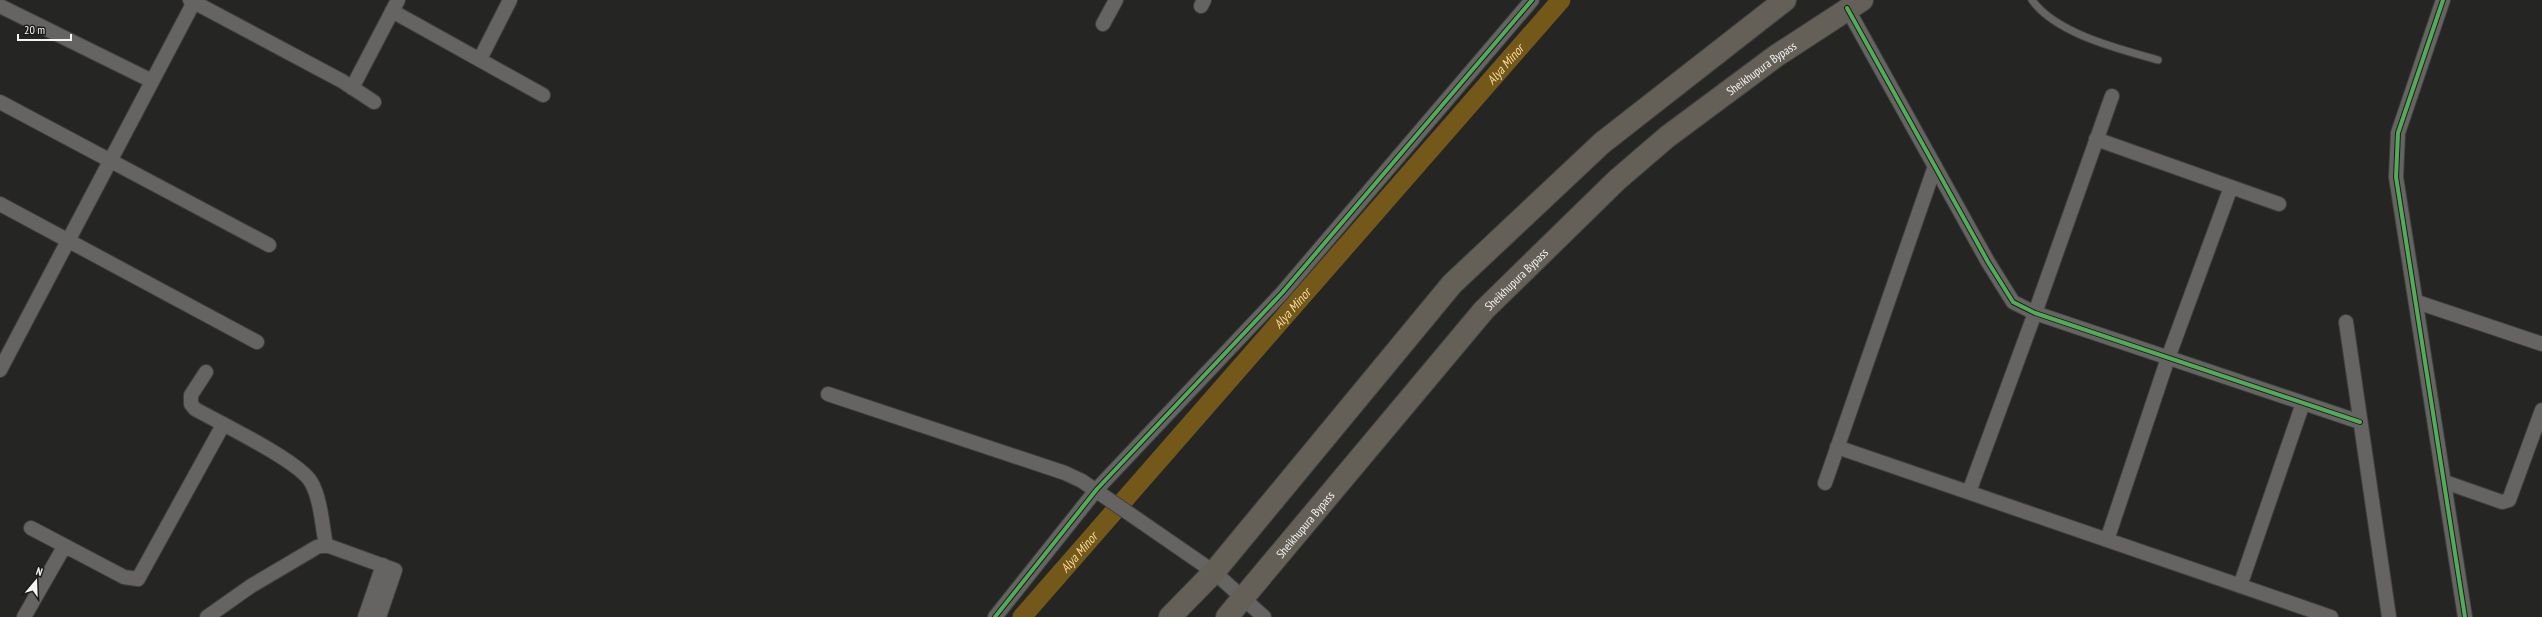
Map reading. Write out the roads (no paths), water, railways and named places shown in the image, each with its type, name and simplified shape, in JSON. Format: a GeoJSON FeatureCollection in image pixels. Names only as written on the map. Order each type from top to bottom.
{"type":"FeatureCollection","features":[{"type":"Feature","properties":{"kind":"highway"},"geometry":{"type":"LineString","coordinates":[[1170,617],[1214,572],[1452,284],[1602,143],[1785,0]]}},
{"type":"Feature","properties":{"kind":"highway","name":"Sheikhupura Bypass"},"geometry":{"type":"LineString","coordinates":[[1227,617],[1244,599],[1484,310],[1616,180],[1662,142],[1776,56],[1855,4]]}},
{"type":"Feature","properties":{"kind":"street"},"geometry":{"type":"LineString","coordinates":[[480,59],[510,0]]}},
{"type":"Feature","properties":{"kind":"street"},"geometry":{"type":"LineString","coordinates":[[1103,24],[1116,0]]}},
{"type":"Feature","properties":{"kind":"street"},"geometry":{"type":"LineString","coordinates":[[995,617],[1097,489],[1282,293],[1532,0]]}},
{"type":"Feature","properties":{"kind":"street"},"geometry":{"type":"LineString","coordinates":[[2443,0],[2398,133],[2396,177],[2417,302],[2465,617]]}},
{"type":"Feature","properties":{"kind":"street"},"geometry":{"type":"LineString","coordinates":[[0,370],[193,1],[352,88],[374,102]]}},
{"type":"Feature","properties":{"kind":"street"},"geometry":{"type":"LineString","coordinates":[[1855,4],[1935,166],[2013,302],[2035,313],[2360,422]]}},
{"type":"Feature","properties":{"kind":"street"},"geometry":{"type":"LineString","coordinates":[[352,88],[395,5],[480,59],[543,96]]}},
{"type":"Feature","properties":{"kind":"street"},"geometry":{"type":"LineString","coordinates":[[0,6],[152,81]]}},
{"type":"Feature","properties":{"kind":"street"},"geometry":{"type":"LineString","coordinates":[[1969,492],[2035,313],[2112,96]]}},
{"type":"Feature","properties":{"kind":"street"},"geometry":{"type":"LineString","coordinates":[[0,102],[269,245]]}},
{"type":"Feature","properties":{"kind":"street"},"geometry":{"type":"LineString","coordinates":[[2096,139],[2279,204]]}},
{"type":"Feature","properties":{"kind":"street"},"geometry":{"type":"LineString","coordinates":[[1825,483],[1935,166]]}},
{"type":"Feature","properties":{"kind":"street"},"geometry":{"type":"LineString","coordinates":[[2107,540],[2168,358],[2231,187]]}},
{"type":"Feature","properties":{"kind":"street"},"geometry":{"type":"LineString","coordinates":[[0,204],[257,342]]}},
{"type":"Feature","properties":{"kind":"street"},"geometry":{"type":"LineString","coordinates":[[2417,302],[2542,344]]}},
{"type":"Feature","properties":{"kind":"street"},"geometry":{"type":"LineString","coordinates":[[2346,322],[2388,617]]}},
{"type":"Feature","properties":{"kind":"street"},"geometry":{"type":"LineString","coordinates":[[206,372],[191,395],[191,404],[223,425],[289,462],[306,475],[316,493],[326,545]]}},
{"type":"Feature","properties":{"kind":"street"},"geometry":{"type":"LineString","coordinates":[[828,394],[1065,473],[1097,489],[1214,572],[1264,617]]}},
{"type":"Feature","properties":{"kind":"street"},"geometry":{"type":"LineString","coordinates":[[2240,586],[2303,403]]}},
{"type":"Feature","properties":{"kind":"street"},"geometry":{"type":"LineString","coordinates":[[2445,482],[2502,502],[2509,500],[2542,410]]}},
{"type":"Feature","properties":{"kind":"street"},"geometry":{"type":"LineString","coordinates":[[32,528],[64,547],[124,577],[138,579],[223,425]]}},
{"type":"Feature","properties":{"kind":"street"},"geometry":{"type":"LineString","coordinates":[[1837,447],[2331,617]]}},
{"type":"Feature","properties":{"kind":"street"},"geometry":{"type":"LineString","coordinates":[[207,617],[251,586],[317,547],[326,545],[395,570],[379,617]]}},
{"type":"Feature","properties":{"kind":"street"},"geometry":{"type":"LineString","coordinates":[[24,617],[64,547]]}},
{"type":"Feature","properties":{"kind":"street"},"geometry":{"type":"LineString","coordinates":[[365,617],[383,565]]}},
{"type":"Feature","properties":{"kind":"lane"},"geometry":{"type":"LineString","coordinates":[[2032,0],[2071,31],[2109,46],[2158,60]]}},
{"type":"Feature","properties":{"kind":"waterway","name":"Alya Minor"},"geometry":{"type":"LineString","coordinates":[[1022,617],[1561,0]]}}]}
